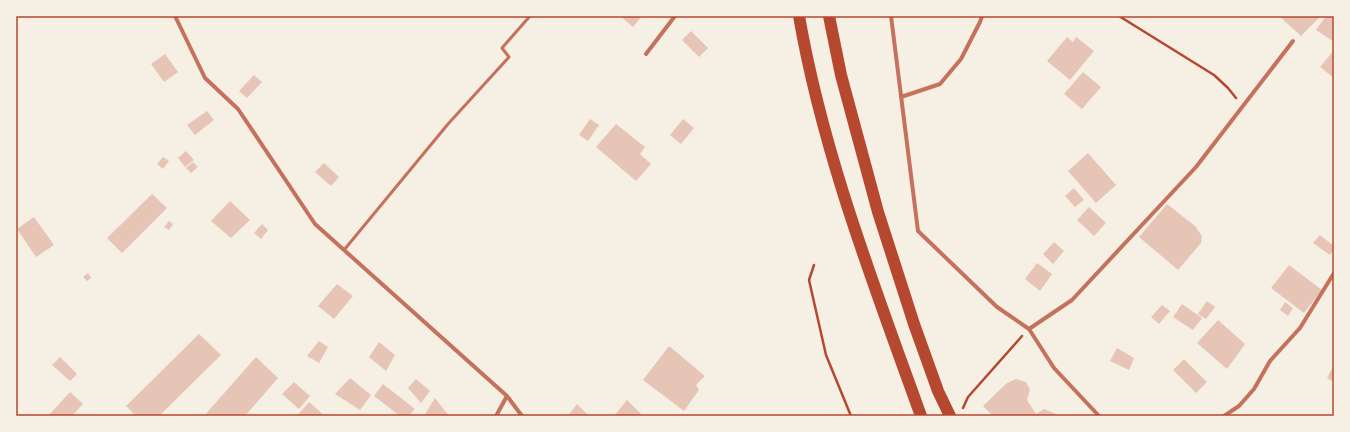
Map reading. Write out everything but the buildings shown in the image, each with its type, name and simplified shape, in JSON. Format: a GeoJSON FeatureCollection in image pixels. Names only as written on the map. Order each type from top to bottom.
{"type":"FeatureCollection","features":[{"type":"Feature","properties":{"kind":"highway"},"geometry":{"type":"LineString","coordinates":[[799,16],[805,50],[832,155],[851,220],[921,416]]}},
{"type":"Feature","properties":{"kind":"highway"},"geometry":{"type":"LineString","coordinates":[[829,16],[841,75],[878,212],[914,324],[938,391],[950,416]]}},
{"type":"Feature","properties":{"kind":"street"},"geometry":{"type":"LineString","coordinates":[[174,16],[205,78],[238,109],[315,224],[507,396],[522,416]]}},
{"type":"Feature","properties":{"kind":"street"},"geometry":{"type":"LineString","coordinates":[[646,54],[674,16]]}},
{"type":"Feature","properties":{"kind":"street"},"geometry":{"type":"LineString","coordinates":[[891,16],[918,231],[996,307],[1029,329],[1054,368],[1100,416]]}},
{"type":"Feature","properties":{"kind":"street"},"geometry":{"type":"LineString","coordinates":[[901,97],[940,84],[960,59],[982,16]]}},
{"type":"Feature","properties":{"kind":"street"},"geometry":{"type":"LineString","coordinates":[[1029,329],[1072,300],[1196,167],[1293,41]]}},
{"type":"Feature","properties":{"kind":"street"},"geometry":{"type":"LineString","coordinates":[[1224,416],[1238,406],[1254,389],[1270,361],[1300,328],[1334,273]]}},
{"type":"Feature","properties":{"kind":"street"},"geometry":{"type":"LineString","coordinates":[[496,416],[507,396]]}},
{"type":"Feature","properties":{"kind":"lane"},"geometry":{"type":"LineString","coordinates":[[344,250],[448,124],[509,58],[502,48],[530,16]]}},
{"type":"Feature","properties":{"kind":"path"},"geometry":{"type":"LineString","coordinates":[[1119,16],[1214,75],[1228,88],[1242,106]]}},
{"type":"Feature","properties":{"kind":"path"},"geometry":{"type":"LineString","coordinates":[[814,265],[809,280],[826,355],[851,416]]}},
{"type":"Feature","properties":{"kind":"path"},"geometry":{"type":"LineString","coordinates":[[963,413],[963,406],[968,397],[1029,329]]}}]}
